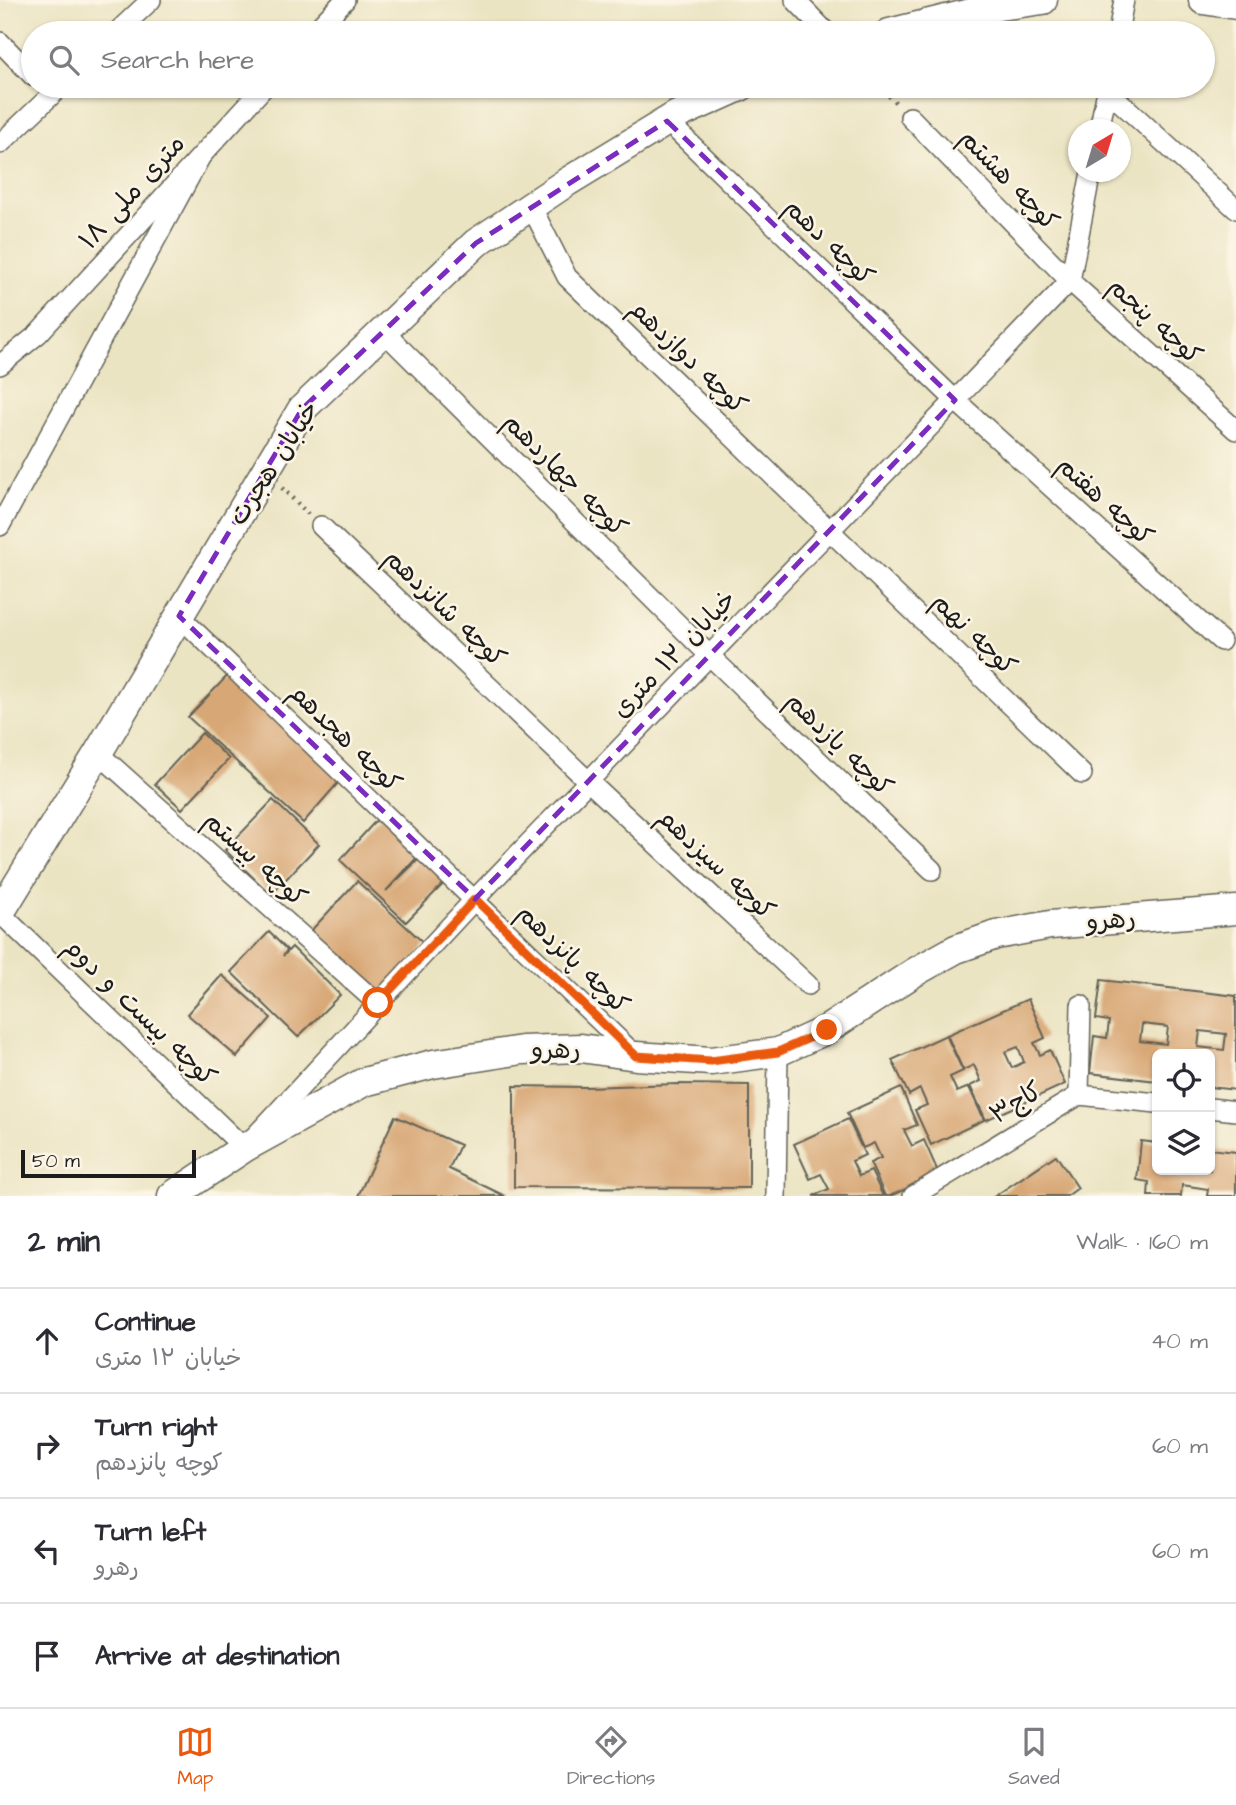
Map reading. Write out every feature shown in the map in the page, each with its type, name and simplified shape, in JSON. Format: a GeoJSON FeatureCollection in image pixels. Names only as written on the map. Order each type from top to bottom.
{"type":"FeatureCollection","features":[{"type":"Feature","properties":{"kind":"street"},"geometry":{"type":"LineString","coordinates":[[129,21],[151,0]]}},
{"type":"Feature","properties":{"kind":"street"},"geometry":{"type":"LineString","coordinates":[[325,21],[345,0]]}},
{"type":"Feature","properties":{"kind":"street"},"geometry":{"type":"LineString","coordinates":[[795,0],[815,21]]}},
{"type":"Feature","properties":{"kind":"street"},"geometry":{"type":"LineString","coordinates":[[938,21],[999,6],[1043,0]]}},
{"type":"Feature","properties":{"kind":"street"},"geometry":{"type":"LineString","coordinates":[[1120,21],[1124,0]]}},
{"type":"Feature","properties":{"kind":"street"},"geometry":{"type":"LineString","coordinates":[[1203,0],[1236,5]]}},
{"type":"Feature","properties":{"kind":"street"},"geometry":{"type":"LineString","coordinates":[[0,42],[21,64]]}},
{"type":"Feature","properties":{"kind":"street"},"geometry":{"type":"LineString","coordinates":[[0,144],[43,98]]}},
{"type":"Feature","properties":{"kind":"street","name":"۱۸ متری ملی"},"geometry":{"type":"LineString","coordinates":[[0,365],[38,334],[254,98]]}},
{"type":"Feature","properties":{"kind":"street","name":"خیابان هجرت"},"geometry":{"type":"LineString","coordinates":[[0,913],[302,410],[476,243],[567,182],[667,121],[716,98]]}},
{"type":"Feature","properties":{"kind":"street"},"geometry":{"type":"LineString","coordinates":[[1101,119],[1105,98]]}},
{"type":"Feature","properties":{"kind":"street"},"geometry":{"type":"LineString","coordinates":[[1118,98],[1236,209]]}},
{"type":"Feature","properties":{"kind":"street","name":"کوچه هشتم"},"geometry":{"type":"LineString","coordinates":[[910,117],[1070,281]]}},
{"type":"Feature","properties":{"kind":"street","name":"کوچه دهم"},"geometry":{"type":"LineString","coordinates":[[667,121],[955,400]]}},
{"type":"Feature","properties":{"kind":"street"},"geometry":{"type":"LineString","coordinates":[[0,526],[201,156]]}},
{"type":"Feature","properties":{"kind":"street"},"geometry":{"type":"LineString","coordinates":[[1070,281],[1089,182]]}},
{"type":"Feature","properties":{"kind":"street","name":"کوچه دوازدهم"},"geometry":{"type":"LineString","coordinates":[[531,206],[567,277],[829,531]]}},
{"type":"Feature","properties":{"kind":"street","name":"خیابان ۱۲ متری"},"geometry":{"type":"LineString","coordinates":[[244,1148],[475,899],[1070,281]]}},
{"type":"Feature","properties":{"kind":"street","name":"کوچه پنجم"},"geometry":{"type":"LineString","coordinates":[[1070,281],[1236,429]]}},
{"type":"Feature","properties":{"kind":"street","name":"کوچه چهاردهم"},"geometry":{"type":"LineString","coordinates":[[384,332],[709,655]]}},
{"type":"Feature","properties":{"kind":"street","name":"کوچه هفتم"},"geometry":{"type":"LineString","coordinates":[[955,400],[1221,641]]}},
{"type":"Feature","properties":{"kind":"street","name":"کوچه شانزدهم"},"geometry":{"type":"LineString","coordinates":[[321,526],[588,781]]}},
{"type":"Feature","properties":{"kind":"street","name":"کوچه نهم"},"geometry":{"type":"LineString","coordinates":[[829,531],[1082,774]]}},
{"type":"Feature","properties":{"kind":"street","name":"کوچه هجدهم"},"geometry":{"type":"LineString","coordinates":[[179,616],[475,899]]}},
{"type":"Feature","properties":{"kind":"street","name":"کوچه یازدهم"},"geometry":{"type":"LineString","coordinates":[[709,655],[932,870]]}},
{"type":"Feature","properties":{"kind":"street","name":"کوچه بیستم"},"geometry":{"type":"LineString","coordinates":[[98,753],[378,1003]]}},
{"type":"Feature","properties":{"kind":"street","name":"کوچه سیزدهم"},"geometry":{"type":"LineString","coordinates":[[588,781],[807,985]]}},
{"type":"Feature","properties":{"kind":"street","name":"کوچه پانزدهم"},"geometry":{"type":"LineString","coordinates":[[475,899],[636,1056]]}},
{"type":"Feature","properties":{"kind":"street","name":"رهرو"},"geometry":{"type":"LineString","coordinates":[[172,1196],[244,1148],[364,1082],[433,1064],[522,1050],[581,1048],[636,1056],[711,1061],[778,1052],[827,1030],[915,972],[956,949],[996,935],[1050,925],[1236,910]]}},
{"type":"Feature","properties":{"kind":"street","name":"کوچه بیست و دوم"},"geometry":{"type":"LineString","coordinates":[[0,913],[244,1148]]}},
{"type":"Feature","properties":{"kind":"street"},"geometry":{"type":"LineString","coordinates":[[1079,1095],[1081,1005]]}},
{"type":"Feature","properties":{"kind":"street"},"geometry":{"type":"LineString","coordinates":[[776,1196],[778,1052]]}},
{"type":"Feature","properties":{"kind":"street","name":"کاج۳"},"geometry":{"type":"LineString","coordinates":[[913,1196],[1079,1095],[1152,1102]]}},
{"type":"Feature","properties":{"kind":"street"},"geometry":{"type":"LineString","coordinates":[[1215,1109],[1236,1111]]}},
{"type":"Feature","properties":{"kind":"path"},"geometry":{"type":"LineString","coordinates":[[265,472],[321,526]]}},
{"type":"Feature","properties":{"kind":"highlighted area"},"geometry":{"type":"Polygon","coordinates":[[[667,121],[955,400],[475,899],[179,616],[302,409],[476,243],[667,121]]]}},
{"type":"Feature","properties":{"kind":"building"},"geometry":{"type":"Polygon","coordinates":[[[232,671],[344,776],[303,823],[188,717],[232,671]]]}},
{"type":"Feature","properties":{"kind":"building"},"geometry":{"type":"Polygon","coordinates":[[[202,733],[229,759],[182,809],[155,784],[202,733]]]}},
{"type":"Feature","properties":{"kind":"building"},"geometry":{"type":"Polygon","coordinates":[[[273,800],[319,844],[271,895],[225,850],[273,800]]]}},
{"type":"Feature","properties":{"kind":"building"},"geometry":{"type":"Polygon","coordinates":[[[383,813],[423,851],[386,891],[425,853],[450,877],[406,922],[340,860],[383,813]]]}},
{"type":"Feature","properties":{"kind":"building"},"geometry":{"type":"Polygon","coordinates":[[[357,881],[426,945],[377,998],[308,934],[357,881]]]}},
{"type":"Feature","properties":{"kind":"building"},"geometry":{"type":"Polygon","coordinates":[[[269,932],[287,950],[283,956],[292,947],[340,995],[298,1037],[231,972],[269,932]]]}},
{"type":"Feature","properties":{"kind":"building"},"geometry":{"type":"Polygon","coordinates":[[[222,975],[271,1018],[237,1057],[187,1014],[222,975]]]}},
{"type":"Feature","properties":{"kind":"building"},"geometry":{"type":"Polygon","coordinates":[[[1101,980],[1236,996],[1236,1090],[1215,1088],[1215,1049],[1152,1049],[1152,1080],[1090,1073],[1094,1036],[1107,1038],[1109,1021],[1096,1019],[1101,980]],[[1142,1024],[1140,1041],[1166,1044],[1168,1027],[1142,1024]],[[1200,1031],[1198,1047],[1224,1050],[1226,1034],[1200,1031]]]}},
{"type":"Feature","properties":{"kind":"building"},"geometry":{"type":"Polygon","coordinates":[[[1028,999],[1045,1038],[1034,1043],[1040,1055],[1050,1050],[1065,1084],[986,1120],[970,1086],[981,1081],[974,1065],[963,1070],[947,1035],[1028,999]],[[1018,1047],[1005,1052],[1012,1068],[1024,1062],[1018,1047]]]}},
{"type":"Feature","properties":{"kind":"building"},"geometry":{"type":"Polygon","coordinates":[[[946,1035],[963,1071],[950,1077],[957,1092],[969,1087],[984,1120],[931,1145],[915,1110],[927,1105],[920,1089],[909,1095],[892,1060],[946,1035]]]}},
{"type":"Feature","properties":{"kind":"building"},"geometry":{"type":"Polygon","coordinates":[[[749,1085],[749,1188],[514,1187],[514,1086],[749,1085]]]}},
{"type":"Feature","properties":{"kind":"building"},"geometry":{"type":"Polygon","coordinates":[[[901,1088],[917,1125],[904,1130],[912,1146],[924,1140],[939,1174],[885,1196],[870,1163],[881,1158],[874,1143],[863,1148],[847,1113],[901,1088]]]}},
{"type":"Feature","properties":{"kind":"building"},"geometry":{"type":"Polygon","coordinates":[[[395,1116],[460,1145],[449,1169],[505,1196],[358,1196],[395,1116]]]}},
{"type":"Feature","properties":{"kind":"building"},"geometry":{"type":"Polygon","coordinates":[[[848,1119],[865,1155],[852,1161],[859,1176],[871,1171],[883,1196],[813,1196],[829,1189],[821,1174],[810,1179],[794,1144],[848,1119]]]}},
{"type":"Feature","properties":{"kind":"building"},"geometry":{"type":"Polygon","coordinates":[[[1141,1141],[1152,1142],[1152,1175],[1215,1175],[1215,1150],[1236,1152],[1236,1196],[1207,1196],[1208,1189],[1182,1185],[1181,1196],[1148,1196],[1149,1182],[1137,1180],[1141,1141]]]}},
{"type":"Feature","properties":{"kind":"building"},"geometry":{"type":"Polygon","coordinates":[[[1056,1155],[1078,1188],[1067,1196],[995,1196],[1056,1155]]]}},
{"type":"Feature","properties":{"kind":"route"},"geometry":{"type":"LineString","coordinates":[[378,1003],[475,899],[636,1056],[711,1061],[778,1052],[827,1030]]}}]}
